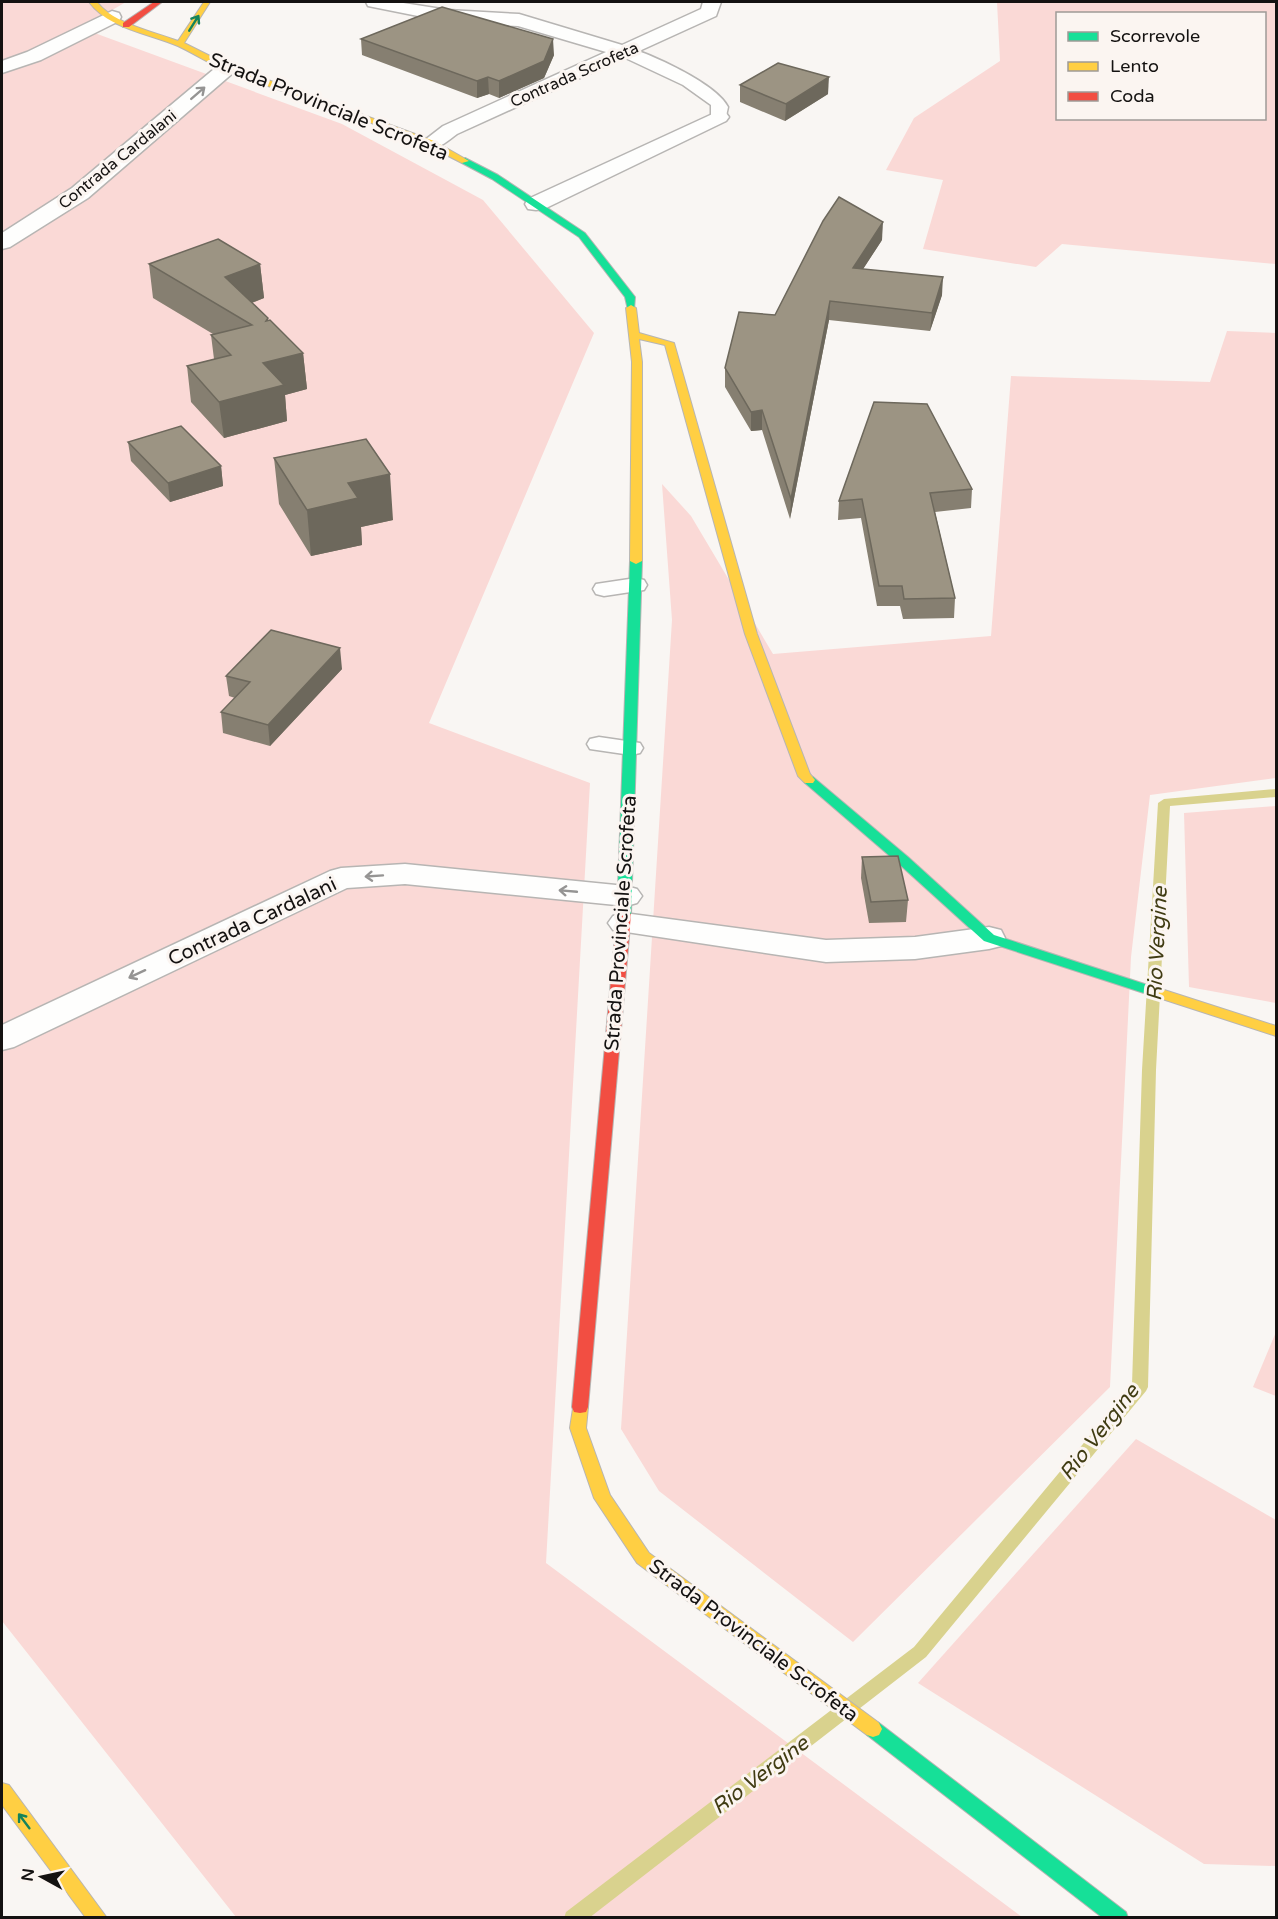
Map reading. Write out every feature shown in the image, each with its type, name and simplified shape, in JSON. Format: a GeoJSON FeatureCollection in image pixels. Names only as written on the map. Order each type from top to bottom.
{"type":"FeatureCollection","features":[{"type":"Feature","properties":{"kind":"main road","name":"Strada Provinciale Scrofeta"},"geometry":{"type":"LineString","coordinates":[[93,2],[100,11],[119,21],[180,44],[227,68],[431,144],[495,177],[582,235],[630,297],[637,362],[636,585],[625,909],[578,1428],[602,1498],[643,1558],[918,1762],[1119,1917]]}},
{"type":"Feature","properties":{"kind":"main road"},"geometry":{"type":"LineString","coordinates":[[119,21],[158,2]]}},
{"type":"Feature","properties":{"kind":"main road"},"geometry":{"type":"LineString","coordinates":[[180,44],[207,2]]}},
{"type":"Feature","properties":{"kind":"main road"},"geometry":{"type":"LineString","coordinates":[[634,335],[669,343],[751,634],[804,776],[903,860],[989,938],[1276,1031]]}},
{"type":"Feature","properties":{"kind":"main road"},"geometry":{"type":"LineString","coordinates":[[2,1791],[98,1917]]}},
{"type":"Feature","properties":{"kind":"street","name":"Contrada Scrofeta"},"geometry":{"type":"LineString","coordinates":[[431,144],[450,130],[709,12],[712,2]]}},
{"type":"Feature","properties":{"kind":"street"},"geometry":{"type":"LineString","coordinates":[[386,3],[448,16],[519,20],[623,51]]}},
{"type":"Feature","properties":{"kind":"street"},"geometry":{"type":"LineString","coordinates":[[2,67],[119,21]]}},
{"type":"Feature","properties":{"kind":"street","name":"Contrada Cardalani"},"geometry":{"type":"LineString","coordinates":[[2,242],[80,193],[227,68]]}},
{"type":"Feature","properties":{"kind":"street"},"geometry":{"type":"LineString","coordinates":[[536,204],[719,117]]}},
{"type":"Feature","properties":{"kind":"street","name":"Contrada Cardalani"},"geometry":{"type":"LineString","coordinates":[[2,1039],[341,878],[405,873],[625,909],[826,951],[915,948],[989,938]]}},
{"type":"Feature","properties":{"kind":"lane"},"geometry":{"type":"LineString","coordinates":[[623,51],[707,91],[718,102],[721,110],[719,117]]}},
{"type":"Feature","properties":{"kind":"lane"},"geometry":{"type":"LineString","coordinates":[[604,589],[636,585]]}},
{"type":"Feature","properties":{"kind":"lane"},"geometry":{"type":"LineString","coordinates":[[599,744],[631,748]]}},
{"type":"Feature","properties":{"kind":"shaded area"},"geometry":{"type":"Polygon","coordinates":[[[2,2],[126,2],[81,28],[342,124],[483,200],[594,333],[429,723],[590,783],[546,1563],[1022,1917],[236,1917],[2,1621],[2,2]]]}},
{"type":"Feature","properties":{"kind":"shaded area"},"geometry":{"type":"Polygon","coordinates":[[[997,2],[1276,2],[1276,264],[1062,244],[1036,267],[923,249],[943,180],[886,170],[914,118],[1000,61],[997,2]]]}},
{"type":"Feature","properties":{"kind":"shaded area"},"geometry":{"type":"Polygon","coordinates":[[[1227,331],[1276,333],[1276,778],[1150,795],[1131,957],[1110,1387],[853,1642],[659,1491],[621,1429],[672,620],[662,484],[691,516],[773,654],[991,636],[1011,376],[1210,382],[1227,331]]]}},
{"type":"Feature","properties":{"kind":"shaded area"},"geometry":{"type":"Polygon","coordinates":[[[1276,806],[1276,1003],[1189,987],[1184,813],[1276,806]]]}},
{"type":"Feature","properties":{"kind":"shaded area"},"geometry":{"type":"Polygon","coordinates":[[[1276,1332],[1276,1396],[1253,1387],[1276,1332]]]}},
{"type":"Feature","properties":{"kind":"shaded area"},"geometry":{"type":"Polygon","coordinates":[[[1136,1439],[1276,1520],[1276,1866],[1204,1864],[918,1683],[1136,1439]]]}},
{"type":"Feature","properties":{"kind":"building"},"geometry":{"type":"Polygon","coordinates":[[[442,7],[553,39],[544,61],[499,81],[488,77],[477,81],[361,39],[442,7]]]}},
{"type":"Feature","properties":{"kind":"building"},"geometry":{"type":"Polygon","coordinates":[[[778,63],[829,77],[786,104],[740,85],[778,63]]]}},
{"type":"Feature","properties":{"kind":"building"},"geometry":{"type":"Polygon","coordinates":[[[839,197],[883,222],[853,268],[943,277],[932,313],[830,301],[791,499],[762,410],[751,412],[725,368],[739,312],[775,315],[823,221],[839,197]]]}},
{"type":"Feature","properties":{"kind":"building"},"geometry":{"type":"Polygon","coordinates":[[[218,239],[260,264],[225,277],[268,318],[266,321],[270,320],[303,353],[263,363],[284,385],[219,402],[187,366],[231,355],[211,335],[252,325],[149,264],[218,239]]]}},
{"type":"Feature","properties":{"kind":"building"},"geometry":{"type":"Polygon","coordinates":[[[874,402],[927,404],[972,489],[930,493],[955,598],[904,599],[902,586],[879,586],[862,499],[839,501],[874,402]]]}},
{"type":"Feature","properties":{"kind":"building"},"geometry":{"type":"Polygon","coordinates":[[[181,426],[221,466],[168,483],[128,442],[181,426]]]}},
{"type":"Feature","properties":{"kind":"building"},"geometry":{"type":"Polygon","coordinates":[[[366,439],[390,474],[348,483],[358,498],[307,510],[274,458],[366,439]]]}},
{"type":"Feature","properties":{"kind":"building"},"geometry":{"type":"Polygon","coordinates":[[[271,630],[340,648],[268,725],[221,712],[250,682],[226,676],[271,630]]]}},
{"type":"Feature","properties":{"kind":"building"},"geometry":{"type":"Polygon","coordinates":[[[898,856],[908,900],[871,902],[862,857],[898,856]]]}},
{"type":"Feature","properties":{"kind":"waterway","name":"Rio Vergine"},"geometry":{"type":"LineString","coordinates":[[573,1918],[920,1652],[1140,1387],[1149,1070],[1164,803],[1276,793]]}},
{"type":"Feature","properties":{"kind":"traffic: fast"},"geometry":{"type":"LineString","coordinates":[[465,161],[495,177],[582,235],[630,297],[631,308]]}},
{"type":"Feature","properties":{"kind":"traffic: fast"},"geometry":{"type":"LineString","coordinates":[[624,914],[636,561]]}},
{"type":"Feature","properties":{"kind":"traffic: fast"},"geometry":{"type":"LineString","coordinates":[[809,780],[903,860],[989,938],[1155,992]]}},
{"type":"Feature","properties":{"kind":"traffic: fast"},"geometry":{"type":"LineString","coordinates":[[873,1729],[1119,1918]]}},
{"type":"Feature","properties":{"kind":"traffic: slow"},"geometry":{"type":"LineString","coordinates":[[93,2],[100,11],[126,25],[180,44],[227,68],[431,143],[465,161]]}},
{"type":"Feature","properties":{"kind":"traffic: slow"},"geometry":{"type":"LineString","coordinates":[[180,44],[207,2]]}},
{"type":"Feature","properties":{"kind":"traffic: slow"},"geometry":{"type":"LineString","coordinates":[[631,308],[637,362],[636,561]]}},
{"type":"Feature","properties":{"kind":"traffic: slow"},"geometry":{"type":"LineString","coordinates":[[634,335],[669,343],[751,634],[804,776],[809,780]]}},
{"type":"Feature","properties":{"kind":"traffic: slow"},"geometry":{"type":"LineString","coordinates":[[1155,992],[1276,1031]]}},
{"type":"Feature","properties":{"kind":"traffic: slow"},"geometry":{"type":"LineString","coordinates":[[580,1407],[578,1428],[602,1498],[643,1558],[873,1729]]}},
{"type":"Feature","properties":{"kind":"traffic: slow"},"geometry":{"type":"LineString","coordinates":[[2,1791],[98,1918]]}},
{"type":"Feature","properties":{"kind":"traffic: jam"},"geometry":{"type":"LineString","coordinates":[[126,25],[158,2]]}},
{"type":"Feature","properties":{"kind":"traffic: jam"},"geometry":{"type":"LineString","coordinates":[[580,1407],[624,914]]}}]}
